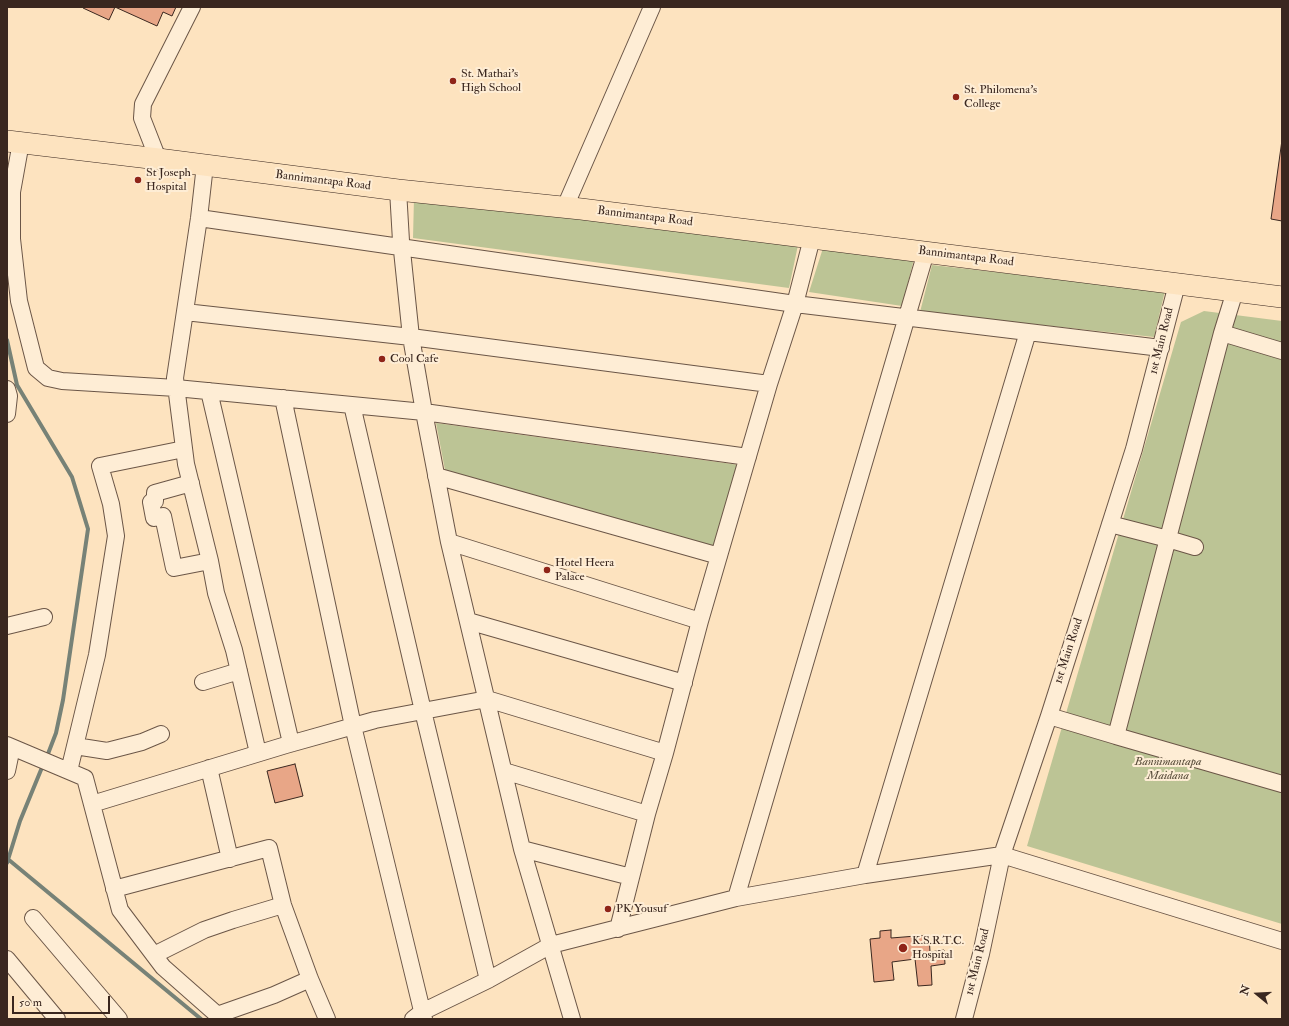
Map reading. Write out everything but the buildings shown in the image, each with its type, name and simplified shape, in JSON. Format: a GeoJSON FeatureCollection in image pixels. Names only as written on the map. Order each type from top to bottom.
{"type":"FeatureCollection","features":[{"type":"Feature","properties":{"kind":"main road","name":"Bannimantapa Road"},"geometry":{"type":"LineString","coordinates":[[15,142],[398,190],[565,207],[1282,297]]}},
{"type":"Feature","properties":{"kind":"street"},"geometry":{"type":"LineString","coordinates":[[158,159],[142,118],[143,104],[192,7]]}},
{"type":"Feature","properties":{"kind":"street"},"geometry":{"type":"LineString","coordinates":[[565,207],[652,7]]}},
{"type":"Feature","properties":{"kind":"street"},"geometry":{"type":"LineString","coordinates":[[15,142],[12,192],[12,239],[19,301],[36,368],[48,378],[62,381],[176,388],[424,412],[748,457]]}},
{"type":"Feature","properties":{"kind":"street"},"geometry":{"type":"LineString","coordinates":[[205,165],[199,218],[175,378],[186,464],[210,561],[216,593],[234,650],[258,753]]}},
{"type":"Feature","properties":{"kind":"street"},"geometry":{"type":"LineString","coordinates":[[398,190],[401,247],[411,337],[449,542],[522,849],[572,1019]]}},
{"type":"Feature","properties":{"kind":"street"},"geometry":{"type":"LineString","coordinates":[[199,218],[795,304],[1161,348]]}},
{"type":"Feature","properties":{"kind":"street"},"geometry":{"type":"LineString","coordinates":[[618,929],[647,814],[665,753],[700,621],[769,384],[795,304],[812,238]]}},
{"type":"Feature","properties":{"kind":"street"},"geometry":{"type":"LineString","coordinates":[[736,898],[926,252]]}},
{"type":"Feature","properties":{"kind":"street","name":"1st Main Road"},"geometry":{"type":"LineString","coordinates":[[964,1019],[981,954],[1002,855],[1049,716],[1134,449],[1177,284]]}},
{"type":"Feature","properties":{"kind":"street"},"geometry":{"type":"LineString","coordinates":[[1116,736],[1222,333],[1235,291]]}},
{"type":"Feature","properties":{"kind":"street"},"geometry":{"type":"LineString","coordinates":[[185,312],[411,337],[769,384]]}},
{"type":"Feature","properties":{"kind":"street"},"geometry":{"type":"LineString","coordinates":[[865,875],[1028,332]]}},
{"type":"Feature","properties":{"kind":"street"},"geometry":{"type":"LineString","coordinates":[[1222,333],[1282,351]]}},
{"type":"Feature","properties":{"kind":"street"},"geometry":{"type":"LineString","coordinates":[[7,389],[9,396],[7,414]]}},
{"type":"Feature","properties":{"kind":"street"},"geometry":{"type":"LineString","coordinates":[[209,391],[291,743]]}},
{"type":"Feature","properties":{"kind":"street"},"geometry":{"type":"LineString","coordinates":[[282,398],[353,726],[420,1017],[551,945],[736,898],[865,875],[1002,855],[1282,941]]}},
{"type":"Feature","properties":{"kind":"street"},"geometry":{"type":"LineString","coordinates":[[352,405],[423,711],[488,980]]}},
{"type":"Feature","properties":{"kind":"street"},"geometry":{"type":"LineString","coordinates":[[65,769],[75,746],[97,655],[116,536],[111,504],[100,466],[184,449]]}},
{"type":"Feature","properties":{"kind":"street"},"geometry":{"type":"LineString","coordinates":[[436,476],[719,556]]}},
{"type":"Feature","properties":{"kind":"street"},"geometry":{"type":"LineString","coordinates":[[191,483],[155,493],[155,501],[151,502],[154,518],[163,516],[174,568],[210,561]]}},
{"type":"Feature","properties":{"kind":"street"},"geometry":{"type":"LineString","coordinates":[[1110,524],[1195,547]]}},
{"type":"Feature","properties":{"kind":"street"},"geometry":{"type":"LineString","coordinates":[[449,542],[700,621]]}},
{"type":"Feature","properties":{"kind":"street"},"geometry":{"type":"LineString","coordinates":[[7,626],[44,617]]}},
{"type":"Feature","properties":{"kind":"street"},"geometry":{"type":"LineString","coordinates":[[468,621],[684,683]]}},
{"type":"Feature","properties":{"kind":"street"},"geometry":{"type":"LineString","coordinates":[[203,682],[239,671]]}},
{"type":"Feature","properties":{"kind":"street"},"geometry":{"type":"LineString","coordinates":[[92,804],[291,743],[353,726],[376,720],[487,699],[665,753]]}},
{"type":"Feature","properties":{"kind":"street"},"geometry":{"type":"LineString","coordinates":[[1049,716],[1282,784]]}},
{"type":"Feature","properties":{"kind":"street"},"geometry":{"type":"LineString","coordinates":[[75,746],[107,751],[142,742],[161,734]]}},
{"type":"Feature","properties":{"kind":"street"},"geometry":{"type":"LineString","coordinates":[[7,771],[10,746],[85,778],[120,910],[163,967],[220,1017],[310,980]]}},
{"type":"Feature","properties":{"kind":"street"},"geometry":{"type":"LineString","coordinates":[[209,768],[230,859]]}},
{"type":"Feature","properties":{"kind":"street"},"geometry":{"type":"LineString","coordinates":[[504,771],[647,814]]}},
{"type":"Feature","properties":{"kind":"street"},"geometry":{"type":"LineString","coordinates":[[114,889],[270,848],[283,905],[310,980],[328,1019]]}},
{"type":"Feature","properties":{"kind":"street"},"geometry":{"type":"LineString","coordinates":[[522,849],[631,878]]}},
{"type":"Feature","properties":{"kind":"street"},"geometry":{"type":"LineString","coordinates":[[154,955],[204,930],[283,905]]}},
{"type":"Feature","properties":{"kind":"street"},"geometry":{"type":"LineString","coordinates":[[33,918],[119,1019]]}},
{"type":"Feature","properties":{"kind":"street"},"geometry":{"type":"LineString","coordinates":[[7,959],[58,1019]]}},
{"type":"Feature","properties":{"kind":"green space"},"geometry":{"type":"Polygon","coordinates":[[[414,198],[798,245],[789,288],[413,238],[414,198]]]}},
{"type":"Feature","properties":{"kind":"green space"},"geometry":{"type":"Polygon","coordinates":[[[823,248],[914,259],[902,306],[809,292],[823,248]]]}},
{"type":"Feature","properties":{"kind":"green space"},"geometry":{"type":"Polygon","coordinates":[[[932,265],[1165,291],[1154,337],[920,312],[932,265]]]}},
{"type":"Feature","properties":{"kind":"green space","name":"Bannimantapa Maidana"},"geometry":{"type":"Polygon","coordinates":[[[1204,311],[1282,321],[1282,924],[1027,846],[1181,322],[1204,311]]]}},
{"type":"Feature","properties":{"kind":"green space"},"geometry":{"type":"Polygon","coordinates":[[[436,423],[739,465],[714,546],[445,470],[436,423]]]}},
{"type":"Feature","properties":{"kind":"waterway"},"geometry":{"type":"LineString","coordinates":[[7,340],[17,385],[72,477],[88,529],[63,700],[56,733],[46,759]]}},
{"type":"Feature","properties":{"kind":"waterway"},"geometry":{"type":"LineString","coordinates":[[7,863],[20,821],[43,765]]}},
{"type":"Feature","properties":{"kind":"waterway"},"geometry":{"type":"LineString","coordinates":[[9,860],[201,1019]]}},
{"type":"Feature","properties":{"kind":"place","name":"St. Mathai's High School"},"geometry":{"type":"Point","coordinates":[453,81]}},
{"type":"Feature","properties":{"kind":"place","name":"St. Philomena's College"},"geometry":{"type":"Point","coordinates":[956,97]}},
{"type":"Feature","properties":{"kind":"place","name":"St Joseph Hospital"},"geometry":{"type":"Point","coordinates":[138,180]}},
{"type":"Feature","properties":{"kind":"place","name":"Cool Cafe"},"geometry":{"type":"Point","coordinates":[382,359]}},
{"type":"Feature","properties":{"kind":"place","name":"Hotel Heera Palace"},"geometry":{"type":"Point","coordinates":[547,570]}},
{"type":"Feature","properties":{"kind":"place","name":"PK Yousuf"},"geometry":{"type":"Point","coordinates":[608,909]}},
{"type":"Feature","properties":{"kind":"place","name":"K.S.R.T.C. Hospital"},"geometry":{"type":"Point","coordinates":[903,948]}}]}
